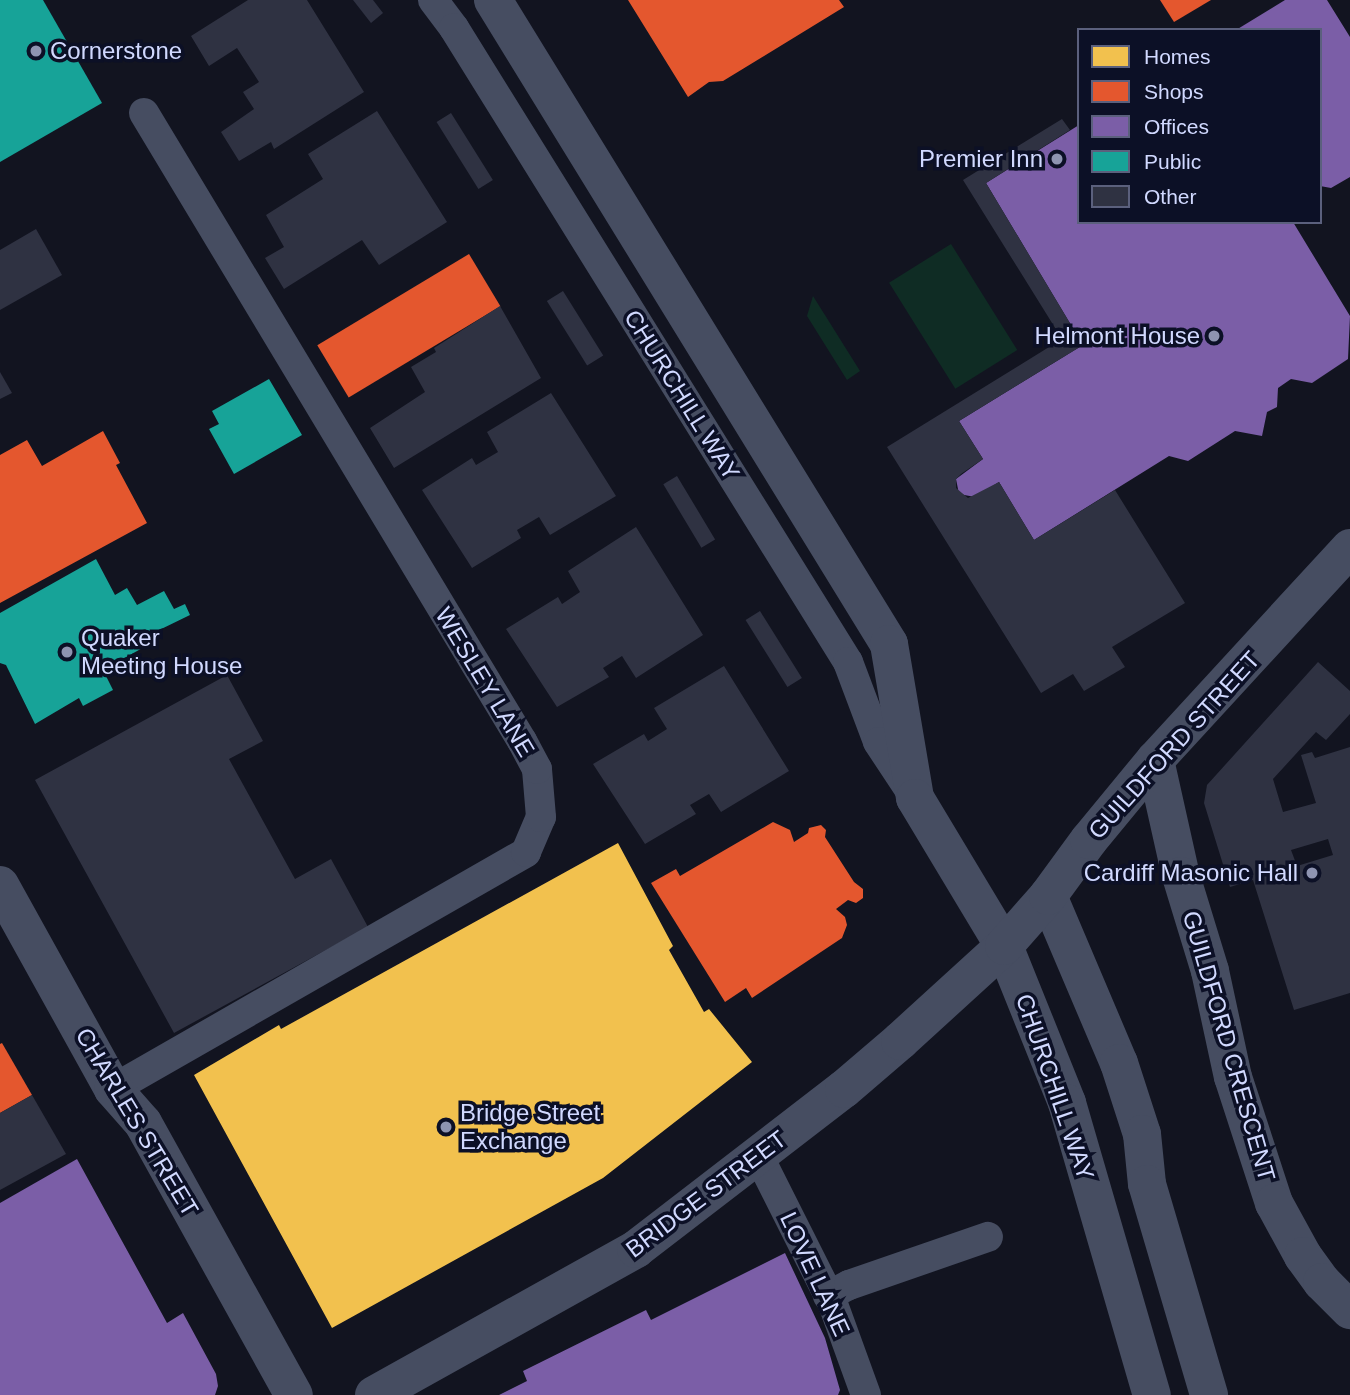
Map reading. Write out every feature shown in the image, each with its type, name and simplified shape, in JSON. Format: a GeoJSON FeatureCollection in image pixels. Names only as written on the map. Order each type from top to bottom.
{"type":"FeatureCollection","features":[{"type":"Feature","properties":{"kind":"street","name":"CHURCHILL WAY"},"geometry":{"type":"LineString","coordinates":[[493,0],[889,644],[915,798],[1004,946],[1067,1104],[1152,1395]]}},
{"type":"Feature","properties":{"kind":"street","name":"GUILDFORD STREET"},"geometry":{"type":"LineString","coordinates":[[1004,946],[1048,896],[1089,840],[1155,760],[1350,548]]}},
{"type":"Feature","properties":{"kind":"street","name":"GUILDFORD CRESCENT"},"geometry":{"type":"LineString","coordinates":[[1155,760],[1181,876],[1209,971],[1233,1077],[1274,1203],[1303,1256],[1322,1282],[1350,1310]]}},
{"type":"Feature","properties":{"kind":"street","name":"CHARLES STREET"},"geometry":{"type":"LineString","coordinates":[[0,885],[113,1089],[143,1123],[294,1395]]}},
{"type":"Feature","properties":{"kind":"street"},"geometry":{"type":"LineString","coordinates":[[1048,896],[1123,1075],[1142,1134],[1147,1184],[1209,1395]]}},
{"type":"Feature","properties":{"kind":"street","name":"BRIDGE STREET"},"geometry":{"type":"LineString","coordinates":[[374,1395],[636,1249],[863,1073],[1004,946]]}},
{"type":"Feature","properties":{"kind":"lane","name":"CHURCHILL WAY"},"geometry":{"type":"LineString","coordinates":[[433,0],[461,39],[848,662],[878,742],[915,798]]}},
{"type":"Feature","properties":{"kind":"lane","name":"WESLEY LANE"},"geometry":{"type":"LineString","coordinates":[[113,1089],[526,852],[541,817],[537,769],[522,741],[144,113]]}},
{"type":"Feature","properties":{"kind":"lane","name":"LOVE LANE"},"geometry":{"type":"LineString","coordinates":[[758,1155],[828,1296],[866,1395]]}},
{"type":"Feature","properties":{"kind":"lane"},"geometry":{"type":"LineString","coordinates":[[828,1296],[849,1285],[988,1237]]}},
{"type":"Feature","properties":{"kind":"green space"},"geometry":{"type":"Polygon","coordinates":[[[951,244],[1017,350],[955,389],[889,283],[951,244]]]}},
{"type":"Feature","properties":{"kind":"green space"},"geometry":{"type":"Polygon","coordinates":[[[813,296],[860,371],[847,380],[807,316],[813,296]]]}},
{"type":"Feature","properties":{"kind":"building: Homes","name":"Bridge Street Exchange"},"geometry":{"type":"Polygon","coordinates":[[[618,843],[673,946],[669,950],[704,1012],[709,1009],[752,1062],[603,1178],[332,1328],[194,1075],[279,1025],[281,1029],[618,843]]]}},
{"type":"Feature","properties":{"kind":"building: Shops"},"geometry":{"type":"Polygon","coordinates":[[[628,0],[839,0],[844,7],[723,81],[709,82],[688,97],[628,0]]]}},
{"type":"Feature","properties":{"kind":"building: Shops"},"geometry":{"type":"Polygon","coordinates":[[[1160,0],[1211,0],[1174,22],[1160,0]]]}},
{"type":"Feature","properties":{"kind":"building: Shops"},"geometry":{"type":"Polygon","coordinates":[[[469,254],[500,306],[349,397],[317,345],[469,254]]]}},
{"type":"Feature","properties":{"kind":"building: Shops"},"geometry":{"type":"Polygon","coordinates":[[[103,431],[120,463],[116,465],[147,523],[0,603],[0,455],[27,440],[42,466],[103,431]]]}},
{"type":"Feature","properties":{"kind":"building: Shops"},"geometry":{"type":"Polygon","coordinates":[[[773,822],[790,830],[794,842],[808,833],[809,828],[821,825],[826,830],[825,837],[854,882],[863,889],[863,898],[856,903],[848,900],[836,909],[845,917],[847,925],[842,938],[752,998],[746,988],[725,1002],[651,883],[676,869],[680,876],[773,822]]]}},
{"type":"Feature","properties":{"kind":"building: Shops"},"geometry":{"type":"Polygon","coordinates":[[[2,1043],[32,1095],[0,1113],[0,1044],[2,1043]]]}},
{"type":"Feature","properties":{"kind":"building: Offices"},"geometry":{"type":"Polygon","coordinates":[[[1285,0],[1327,0],[1350,37],[1350,177],[1331,188],[1322,186],[1322,28],[1239,28],[1285,0]]]}},
{"type":"Feature","properties":{"kind":"building: Offices","name":"Helmont House"},"geometry":{"type":"Polygon","coordinates":[[[1077,126],[1077,224],[1294,224],[1350,316],[1348,359],[1312,383],[1291,379],[1278,388],[1277,407],[1267,412],[1262,436],[1235,431],[1188,461],[1169,456],[1034,540],[999,482],[975,497],[959,494],[956,479],[983,459],[959,421],[1083,345],[986,183],[1077,126]]]}},
{"type":"Feature","properties":{"kind":"building: Offices"},"geometry":{"type":"Polygon","coordinates":[[[77,1159],[167,1323],[183,1313],[216,1374],[218,1386],[215,1395],[0,1395],[0,1203],[77,1159]]]}},
{"type":"Feature","properties":{"kind":"building: Offices"},"geometry":{"type":"Polygon","coordinates":[[[785,1253],[825,1338],[840,1390],[838,1395],[499,1395],[527,1381],[523,1371],[646,1310],[651,1320],[785,1253]]]}},
{"type":"Feature","properties":{"kind":"building: Public","name":"Cornerstone"},"geometry":{"type":"Polygon","coordinates":[[[0,0],[43,0],[102,103],[0,162],[0,0]]]}},
{"type":"Feature","properties":{"kind":"building: Public"},"geometry":{"type":"Polygon","coordinates":[[[269,379],[302,435],[234,474],[209,429],[219,424],[212,411],[269,379]]]}},
{"type":"Feature","properties":{"kind":"building: Public","name":"Quaker Meeting House"},"geometry":{"type":"Polygon","coordinates":[[[96,559],[115,595],[127,588],[137,605],[164,591],[174,609],[185,604],[190,615],[151,634],[155,641],[103,670],[113,690],[83,706],[79,698],[35,724],[6,665],[0,663],[0,613],[96,559]]]}},
{"type":"Feature","properties":{"kind":"building: Other"},"geometry":{"type":"Polygon","coordinates":[[[248,0],[307,0],[364,92],[274,149],[271,142],[239,161],[221,132],[254,109],[243,92],[259,82],[237,48],[209,66],[191,36],[248,0]]]}},
{"type":"Feature","properties":{"kind":"building: Other"},"geometry":{"type":"Polygon","coordinates":[[[353,0],[373,0],[383,13],[371,23],[353,0]]]}},
{"type":"Feature","properties":{"kind":"building: Other"},"geometry":{"type":"Polygon","coordinates":[[[377,111],[447,222],[379,265],[362,240],[284,289],[265,258],[284,247],[266,215],[323,179],[308,154],[377,111]]]}},
{"type":"Feature","properties":{"kind":"building: Other"},"geometry":{"type":"Polygon","coordinates":[[[451,113],[493,180],[478,189],[437,122],[451,113]]]}},
{"type":"Feature","properties":{"kind":"building: Other"},"geometry":{"type":"Polygon","coordinates":[[[1062,119],[1070,130],[986,183],[1083,345],[959,421],[983,459],[956,479],[956,488],[968,498],[999,482],[1034,540],[1115,490],[1185,603],[1112,647],[1125,667],[1084,691],[1073,674],[1041,693],[887,447],[1062,339],[963,180],[1062,119]]]}},
{"type":"Feature","properties":{"kind":"building: Other"},"geometry":{"type":"Polygon","coordinates":[[[36,229],[62,275],[0,310],[0,250],[36,229]]]}},
{"type":"Feature","properties":{"kind":"building: Other"},"geometry":{"type":"Polygon","coordinates":[[[563,291],[603,355],[587,366],[547,301],[563,291]]]}},
{"type":"Feature","properties":{"kind":"building: Other"},"geometry":{"type":"Polygon","coordinates":[[[500,306],[541,378],[394,468],[370,428],[425,392],[411,367],[436,352],[434,348],[500,306]]]}},
{"type":"Feature","properties":{"kind":"building: Other"},"geometry":{"type":"Polygon","coordinates":[[[0,372],[12,393],[0,399],[0,372]]]}},
{"type":"Feature","properties":{"kind":"building: Other"},"geometry":{"type":"Polygon","coordinates":[[[551,393],[616,496],[550,535],[539,517],[517,530],[521,538],[472,568],[422,490],[472,458],[476,465],[498,452],[487,432],[551,393]]]}},
{"type":"Feature","properties":{"kind":"building: Other"},"geometry":{"type":"Polygon","coordinates":[[[677,476],[715,539],[701,548],[663,484],[677,476]]]}},
{"type":"Feature","properties":{"kind":"building: Other"},"geometry":{"type":"Polygon","coordinates":[[[636,527],[703,635],[636,678],[622,656],[603,668],[609,677],[557,707],[506,629],[558,597],[562,604],[580,592],[568,571],[636,527]]]}},
{"type":"Feature","properties":{"kind":"building: Other"},"geometry":{"type":"Polygon","coordinates":[[[760,611],[802,678],[787,687],[746,620],[760,611]]]}},
{"type":"Feature","properties":{"kind":"building: Other"},"geometry":{"type":"Polygon","coordinates":[[[1318,662],[1350,691],[1350,714],[1326,740],[1316,732],[1273,779],[1283,812],[1316,803],[1301,755],[1312,752],[1315,758],[1350,747],[1350,993],[1294,1010],[1253,880],[1230,887],[1204,803],[1207,785],[1318,662]],[[1328,839],[1291,850],[1297,866],[1333,855],[1328,839]]]}},
{"type":"Feature","properties":{"kind":"building: Other"},"geometry":{"type":"Polygon","coordinates":[[[724,666],[789,771],[721,812],[709,794],[690,805],[696,814],[645,844],[593,764],[644,734],[648,741],[667,729],[654,708],[724,666]]]}},
{"type":"Feature","properties":{"kind":"building: Other"},"geometry":{"type":"Polygon","coordinates":[[[227,675],[263,741],[229,759],[295,879],[331,859],[368,927],[174,1033],[35,780],[227,675]]]}},
{"type":"Feature","properties":{"kind":"building: Other"},"geometry":{"type":"Polygon","coordinates":[[[32,1095],[66,1154],[0,1190],[0,1113],[32,1095]]]}},
{"type":"Feature","properties":{"kind":"place","name":"Cornerstone"},"geometry":{"type":"Point","coordinates":[36,51]}},
{"type":"Feature","properties":{"kind":"place","name":"Premier Inn"},"geometry":{"type":"Point","coordinates":[1057,159]}},
{"type":"Feature","properties":{"kind":"place","name":"Helmont House"},"geometry":{"type":"Point","coordinates":[1214,336]}},
{"type":"Feature","properties":{"kind":"place","name":"Quaker Meeting House"},"geometry":{"type":"Point","coordinates":[67,652]}},
{"type":"Feature","properties":{"kind":"place","name":"Cardiff Masonic Hall"},"geometry":{"type":"Point","coordinates":[1312,873]}},
{"type":"Feature","properties":{"kind":"place","name":"Bridge Street Exchange"},"geometry":{"type":"Point","coordinates":[446,1127]}}]}
